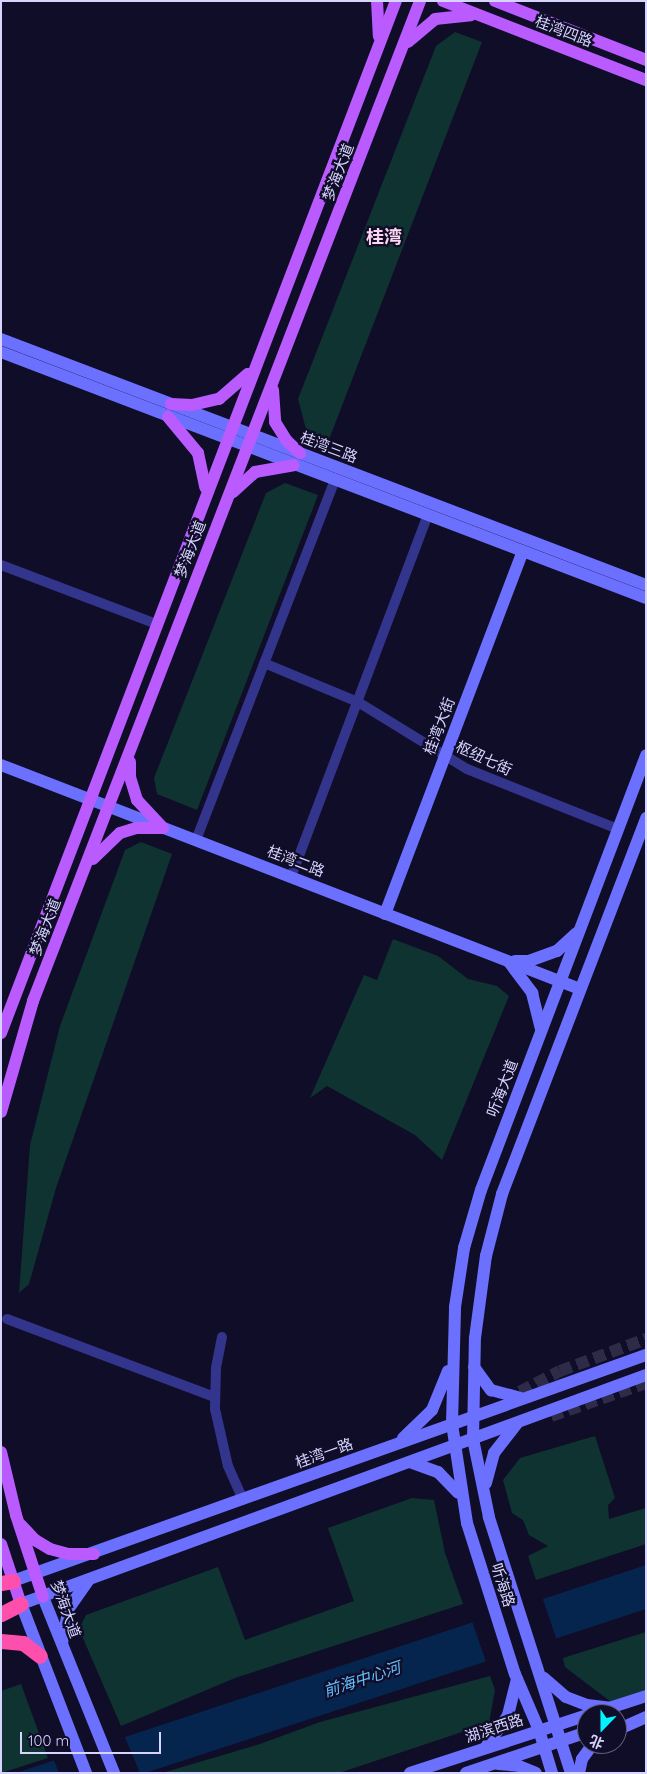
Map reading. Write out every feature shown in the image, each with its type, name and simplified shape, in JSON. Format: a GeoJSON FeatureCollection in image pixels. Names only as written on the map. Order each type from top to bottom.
{"type":"FeatureCollection","features":[{"type":"Feature","properties":{"kind":"highway"},"geometry":{"type":"LineString","coordinates":[[1,1614],[21,1604]]}},
{"type":"Feature","properties":{"kind":"highway"},"geometry":{"type":"LineString","coordinates":[[1,1641],[23,1643],[40,1656]]}},
{"type":"Feature","properties":{"kind":"main road"},"geometry":{"type":"LineString","coordinates":[[377,1],[380,23],[378,50]]}},
{"type":"Feature","properties":{"kind":"main road","name":"梦海大道"},"geometry":{"type":"LineString","coordinates":[[1,1033],[204,496],[396,1]]}},
{"type":"Feature","properties":{"kind":"main road","name":"梦海大道"},"geometry":{"type":"LineString","coordinates":[[1,1112],[34,1001],[420,1]]}},
{"type":"Feature","properties":{"kind":"main road","name":"桂湾四路"},"geometry":{"type":"LineString","coordinates":[[443,1],[646,80]]}},
{"type":"Feature","properties":{"kind":"main road","name":"桂湾四路"},"geometry":{"type":"LineString","coordinates":[[495,1],[515,5],[646,60]]}},
{"type":"Feature","properties":{"kind":"main road"},"geometry":{"type":"LineString","coordinates":[[402,50],[419,30],[435,19],[479,15]]}},
{"type":"Feature","properties":{"kind":"main road","name":"桂湾三路"},"geometry":{"type":"LineString","coordinates":[[1,340],[300,453],[645,595]]}},
{"type":"Feature","properties":{"kind":"main road","name":"桂湾三路"},"geometry":{"type":"LineString","coordinates":[[1,352],[292,465],[645,595]]}},
{"type":"Feature","properties":{"kind":"main road"},"geometry":{"type":"LineString","coordinates":[[171,404],[192,405],[219,399],[237,386],[254,367]]}},
{"type":"Feature","properties":{"kind":"main road"},"geometry":{"type":"LineString","coordinates":[[275,376],[272,398],[276,422],[287,441],[300,453]]}},
{"type":"Feature","properties":{"kind":"main road"},"geometry":{"type":"LineString","coordinates":[[168,417],[198,453],[205,479],[204,496]]}},
{"type":"Feature","properties":{"kind":"main road"},"geometry":{"type":"LineString","coordinates":[[225,504],[240,483],[255,472],[292,465]]}},
{"type":"Feature","properties":{"kind":"main road","name":"桂湾大街"},"geometry":{"type":"LineString","coordinates":[[385,914],[523,551]]}},
{"type":"Feature","properties":{"kind":"main road"},"geometry":{"type":"LineString","coordinates":[[132,749],[130,777],[137,800],[163,828]]}},
{"type":"Feature","properties":{"kind":"main road","name":"听海大道"},"geometry":{"type":"LineString","coordinates":[[454,1446],[452,1424],[452,1357],[458,1280],[469,1228],[541,1030],[646,755]]}},
{"type":"Feature","properties":{"kind":"main road","name":"桂湾二路"},"geometry":{"type":"LineString","coordinates":[[1,765],[580,989]]}},
{"type":"Feature","properties":{"kind":"main road"},"geometry":{"type":"LineString","coordinates":[[473,1439],[473,1366],[482,1278],[495,1216],[646,818]]}},
{"type":"Feature","properties":{"kind":"main road"},"geometry":{"type":"LineString","coordinates":[[85,868],[101,848],[120,833],[136,828],[163,828]]}},
{"type":"Feature","properties":{"kind":"main road"},"geometry":{"type":"LineString","coordinates":[[508,961],[530,960],[557,951],[582,924]]}},
{"type":"Feature","properties":{"kind":"main road"},"geometry":{"type":"LineString","coordinates":[[508,961],[532,993],[541,1030]]}},
{"type":"Feature","properties":{"kind":"main road","name":"桂湾一路"},"geometry":{"type":"LineString","coordinates":[[7,1582],[36,1575],[646,1355]]}},
{"type":"Feature","properties":{"kind":"main road"},"geometry":{"type":"LineString","coordinates":[[398,1444],[432,1410],[452,1357]]}},
{"type":"Feature","properties":{"kind":"main road"},"geometry":{"type":"LineString","coordinates":[[473,1366],[491,1390],[510,1397],[525,1398]]}},
{"type":"Feature","properties":{"kind":"main road"},"geometry":{"type":"LineString","coordinates":[[21,1604],[646,1375]]}},
{"type":"Feature","properties":{"kind":"main road"},"geometry":{"type":"LineString","coordinates":[[485,1493],[494,1453],[504,1437],[521,1421]]}},
{"type":"Feature","properties":{"kind":"main road","name":"听海路"},"geometry":{"type":"LineString","coordinates":[[473,1439],[489,1517],[540,1671],[571,1773]]}},
{"type":"Feature","properties":{"kind":"main road","name":"听海路"},"geometry":{"type":"LineString","coordinates":[[454,1446],[467,1522],[516,1677],[539,1730],[552,1773]]}},
{"type":"Feature","properties":{"kind":"main road","name":"梦海大道"},"geometry":{"type":"LineString","coordinates":[[1,1452],[19,1522],[43,1597],[114,1773]]}},
{"type":"Feature","properties":{"kind":"main road"},"geometry":{"type":"LineString","coordinates":[[410,1462],[444,1476],[453,1485],[462,1501]]}},
{"type":"Feature","properties":{"kind":"main road"},"geometry":{"type":"LineString","coordinates":[[19,1522],[35,1540],[50,1549],[69,1554],[94,1554]]}},
{"type":"Feature","properties":{"kind":"main road"},"geometry":{"type":"LineString","coordinates":[[1,1544],[7,1582],[21,1604],[86,1773]]}},
{"type":"Feature","properties":{"kind":"main road"},"geometry":{"type":"LineString","coordinates":[[62,1648],[62,1632],[68,1610],[89,1580]]}},
{"type":"Feature","properties":{"kind":"main road"},"geometry":{"type":"LineString","coordinates":[[540,1671],[548,1684],[566,1697],[584,1704]]}},
{"type":"Feature","properties":{"kind":"main road"},"geometry":{"type":"LineString","coordinates":[[486,1747],[508,1715],[516,1677]]}},
{"type":"Feature","properties":{"kind":"main road","name":"湖滨西路"},"geometry":{"type":"LineString","coordinates":[[622,1704],[646,1696]]}},
{"type":"Feature","properties":{"kind":"main road"},"geometry":{"type":"LineString","coordinates":[[627,1719],[646,1712]]}},
{"type":"Feature","properties":{"kind":"main road"},"geometry":{"type":"LineString","coordinates":[[627,1725],[646,1716]]}},
{"type":"Feature","properties":{"kind":"main road","name":"湖滨西路"},"geometry":{"type":"LineString","coordinates":[[410,1773],[577,1718]]}},
{"type":"Feature","properties":{"kind":"main road"},"geometry":{"type":"LineString","coordinates":[[466,1773],[577,1735]]}},
{"type":"Feature","properties":{"kind":"main road"},"geometry":{"type":"LineString","coordinates":[[578,1773],[582,1759],[586,1754]]}},
{"type":"Feature","properties":{"kind":"main road"},"geometry":{"type":"LineString","coordinates":[[493,1764],[519,1766],[536,1773]]}},
{"type":"Feature","properties":{"kind":"street"},"geometry":{"type":"LineString","coordinates":[[196,840],[335,480]]}},
{"type":"Feature","properties":{"kind":"street"},"geometry":{"type":"LineString","coordinates":[[291,877],[428,516]]}},
{"type":"Feature","properties":{"kind":"street"},"geometry":{"type":"LineString","coordinates":[[1,565],[156,624]]}},
{"type":"Feature","properties":{"kind":"street","name":"枢纽七街"},"geometry":{"type":"LineString","coordinates":[[264,663],[358,702],[445,757],[486,777],[618,829]]}},
{"type":"Feature","properties":{"kind":"street"},"geometry":{"type":"LineString","coordinates":[[7,1319],[214,1396]]}},
{"type":"Feature","properties":{"kind":"street"},"geometry":{"type":"LineString","coordinates":[[222,1337],[214,1396],[222,1444],[243,1500]]}},
{"type":"Feature","properties":{"kind":"green space"},"geometry":{"type":"Polygon","coordinates":[[[455,32],[482,42],[328,442],[307,433],[298,399],[436,46],[455,32]]]}},
{"type":"Feature","properties":{"kind":"green space"},"geometry":{"type":"Polygon","coordinates":[[[285,483],[318,495],[197,810],[157,794],[154,778],[266,493],[285,483]]]}},
{"type":"Feature","properties":{"kind":"green space"},"geometry":{"type":"Polygon","coordinates":[[[141,842],[172,854],[56,1188],[29,1284],[19,1293],[30,1145],[60,1026],[125,850],[141,842]]]}},
{"type":"Feature","properties":{"kind":"green space"},"geometry":{"type":"Polygon","coordinates":[[[393,939],[438,956],[468,979],[497,986],[509,996],[442,1160],[415,1135],[327,1086],[310,1098],[364,975],[377,980],[393,939]]]}},
{"type":"Feature","properties":{"kind":"green space"},"geometry":{"type":"Polygon","coordinates":[[[595,1436],[615,1498],[608,1505],[609,1519],[646,1508],[646,1544],[536,1580],[528,1556],[548,1546],[529,1535],[523,1520],[512,1513],[503,1480],[520,1458],[595,1436]]]}},
{"type":"Feature","properties":{"kind":"green space"},"geometry":{"type":"Polygon","coordinates":[[[412,1498],[434,1500],[445,1553],[463,1604],[235,1678],[121,1726],[79,1629],[86,1615],[218,1567],[245,1640],[354,1601],[328,1528],[412,1498]]]}},
{"type":"Feature","properties":{"kind":"green space"},"geometry":{"type":"Polygon","coordinates":[[[646,1632],[646,1693],[611,1702],[565,1667],[563,1658],[646,1632]]]}},
{"type":"Feature","properties":{"kind":"green space"},"geometry":{"type":"Polygon","coordinates":[[[490,1676],[495,1690],[489,1723],[339,1773],[162,1773],[260,1744],[320,1722],[490,1676]]]}},
{"type":"Feature","properties":{"kind":"green space"},"geometry":{"type":"Polygon","coordinates":[[[21,1684],[48,1758],[1,1773],[1,1691],[21,1684]]]}},
{"type":"Feature","properties":{"kind":"water","name":"前海中心河"},"geometry":{"type":"Polygon","coordinates":[[[646,1565],[646,1609],[145,1773],[16,1773],[646,1565]]]}},
{"type":"Feature","properties":{"kind":"pier"},"geometry":{"type":"Polygon","coordinates":[[[542,1597],[557,1640],[487,1665],[472,1621],[542,1597]]]}},
{"type":"Feature","properties":{"kind":"pier"},"geometry":{"type":"Polygon","coordinates":[[[124,1735],[140,1773],[59,1773],[53,1758],[124,1735]]]}},
{"type":"Feature","properties":{"kind":"tunnel"},"geometry":{"type":"LineString","coordinates":[[504,1400],[560,1371],[646,1339]]}},
{"type":"Feature","properties":{"kind":"tunnel"},"geometry":{"type":"LineString","coordinates":[[551,1416],[646,1383]]}},
{"type":"Feature","properties":{"kind":"district","name":"桂湾"},"geometry":{"type":"Point","coordinates":[384,237]}}]}
